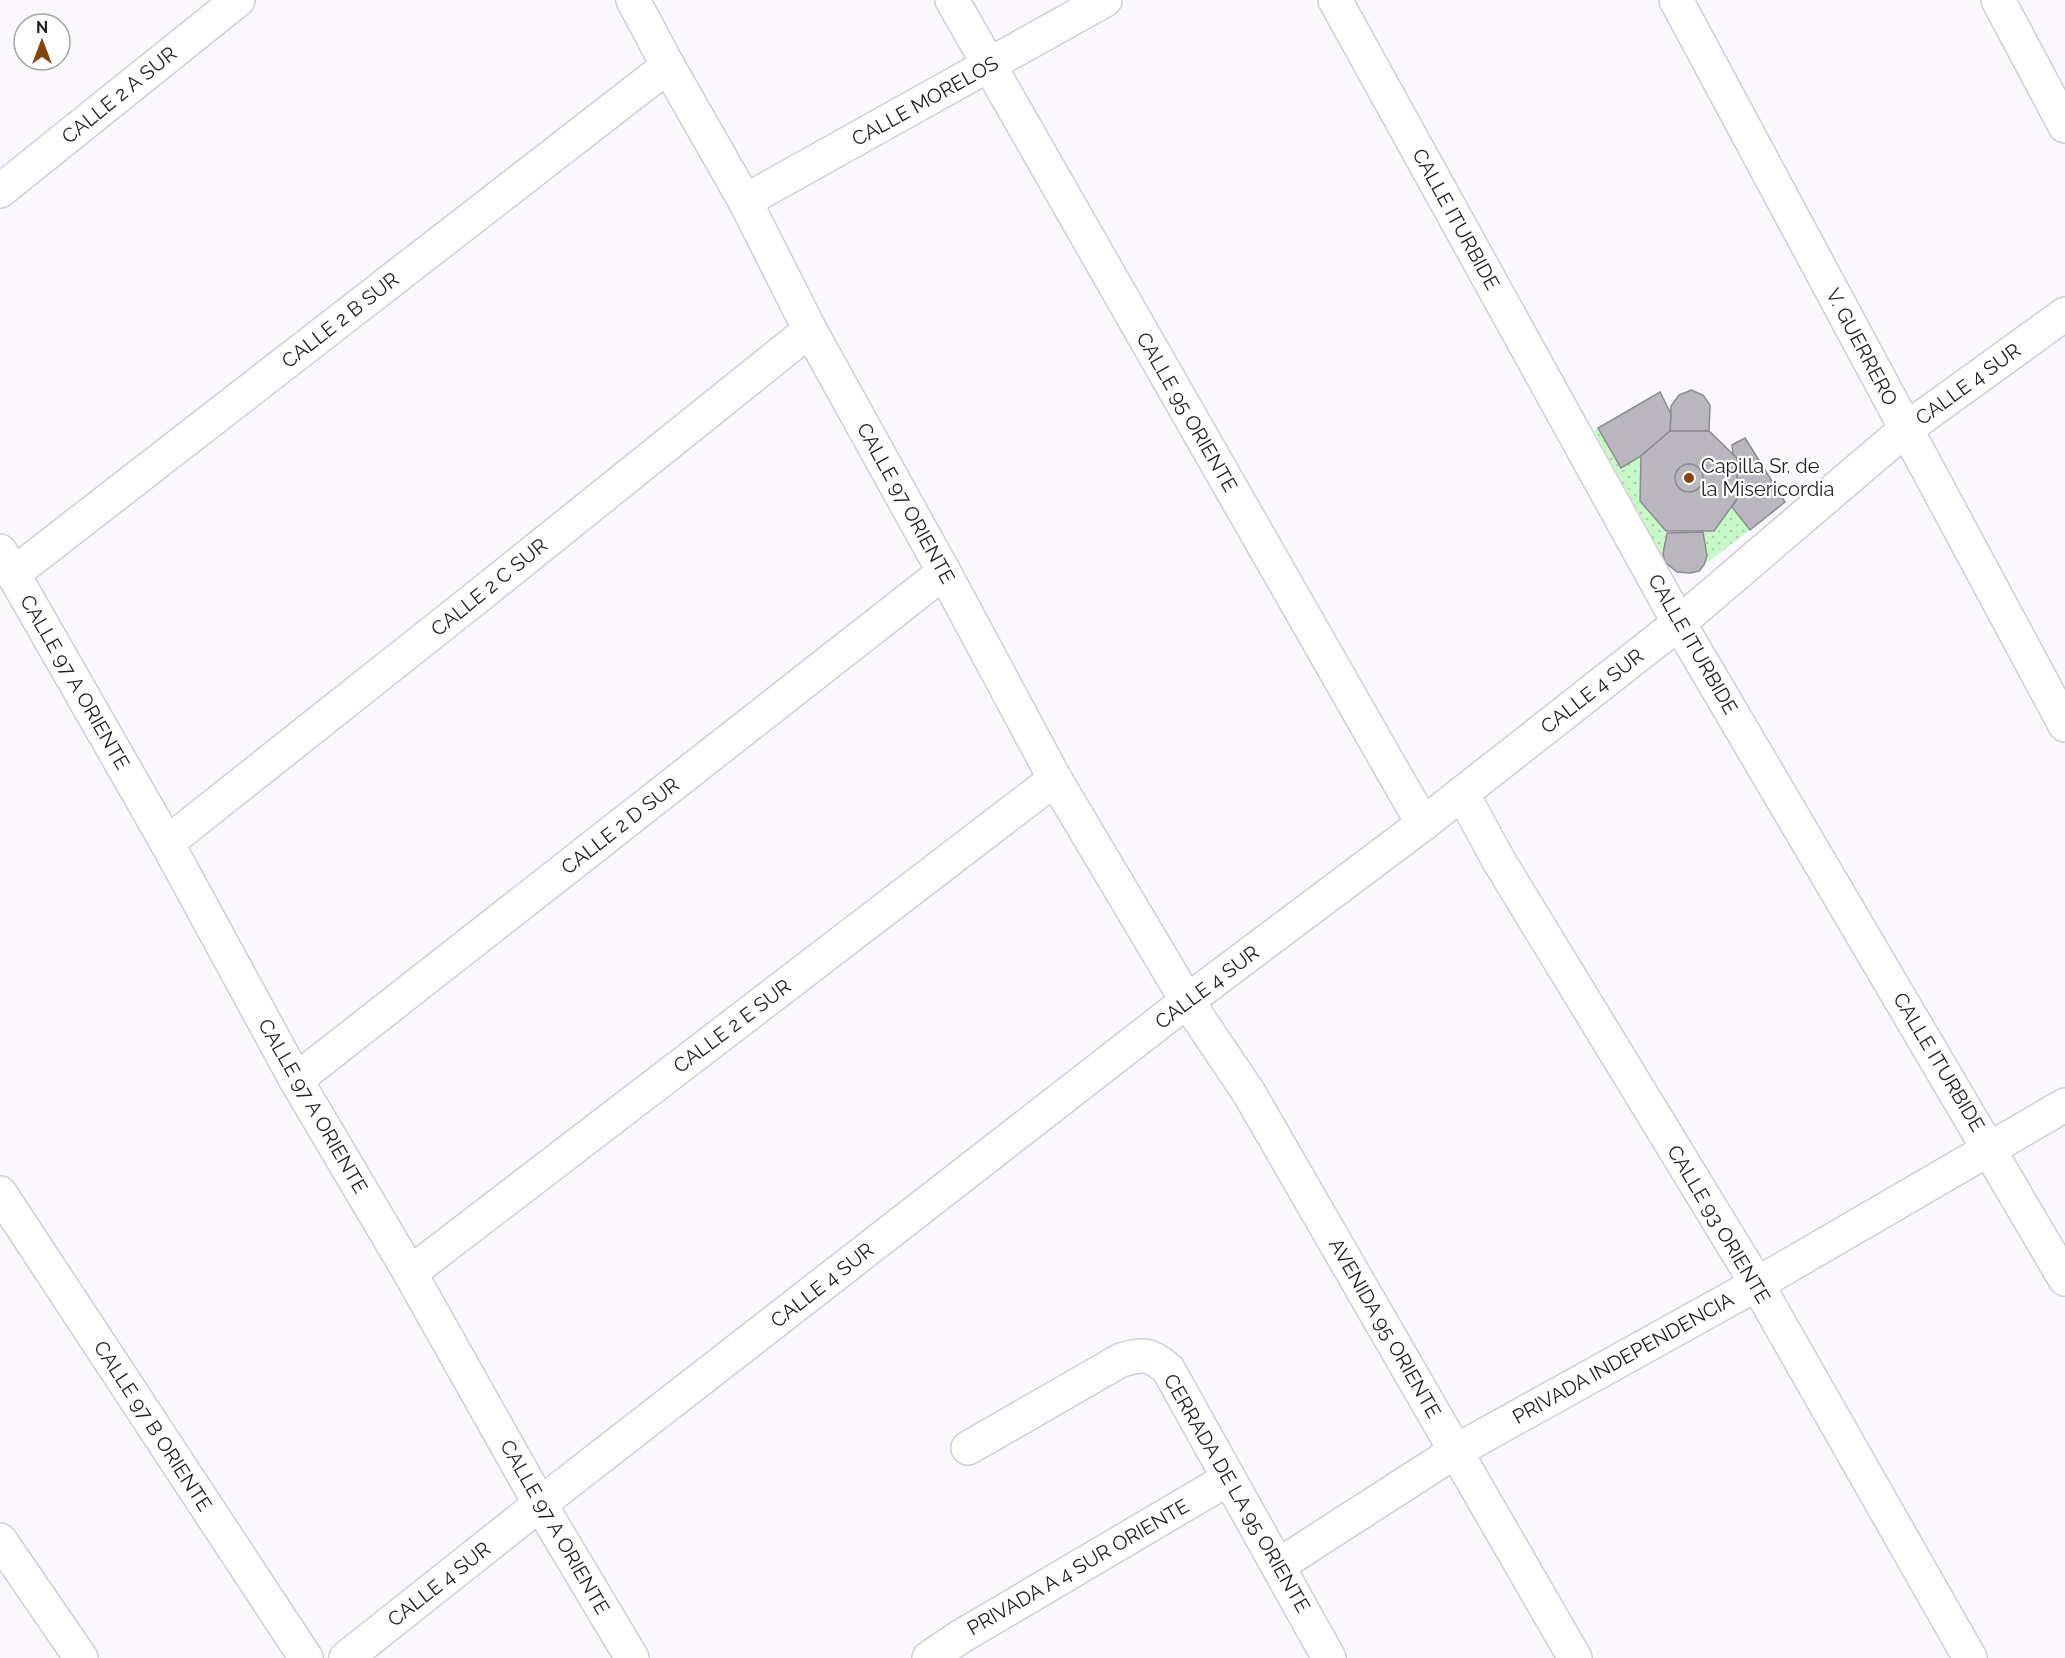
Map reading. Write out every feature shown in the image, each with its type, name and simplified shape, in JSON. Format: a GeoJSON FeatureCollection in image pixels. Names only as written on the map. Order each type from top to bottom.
{"type":"FeatureCollection","features":[{"type":"Feature","properties":{"kind":"street","name":"CALLE 2 A SUR"},"geometry":{"type":"LineString","coordinates":[[0,191],[238,0]]}},
{"type":"Feature","properties":{"kind":"street","name":"CALLE 97 ORIENTE"},"geometry":{"type":"LineString","coordinates":[[633,0],[745,201],[810,330],[1055,779],[1187,1001]]}},
{"type":"Feature","properties":{"kind":"street","name":"CALLE 95 ORIENTE"},"geometry":{"type":"LineString","coordinates":[[952,0],[1423,824]]}},
{"type":"Feature","properties":{"kind":"street","name":"CALLE MORELOS"},"geometry":{"type":"LineString","coordinates":[[745,201],[1105,0]]}},
{"type":"Feature","properties":{"kind":"street","name":"CALLE ITURBIDE"},"geometry":{"type":"LineString","coordinates":[[1335,0],[1679,623],[2065,1279]]}},
{"type":"Feature","properties":{"kind":"street","name":"V. GUERRERO"},"geometry":{"type":"LineString","coordinates":[[1676,0],[2065,725]]}},
{"type":"Feature","properties":{"kind":"street"},"geometry":{"type":"LineString","coordinates":[[1998,0],[2065,126]]}},
{"type":"Feature","properties":{"kind":"street","name":"CALLE 2 B SUR"},"geometry":{"type":"LineString","coordinates":[[7,563],[668,66]]}},
{"type":"Feature","properties":{"kind":"street","name":"CALLE 4 SUR"},"geometry":{"type":"LineString","coordinates":[[346,1658],[540,1504],[1187,1001],[1423,824],[1679,623],[1906,429],[2065,314]]}},
{"type":"Feature","properties":{"kind":"street","name":"CALLE 2 C SUR"},"geometry":{"type":"LineString","coordinates":[[167,843],[486,591],[810,330]]}},
{"type":"Feature","properties":{"kind":"street","name":"CALLE 97 A ORIENTE"},"geometry":{"type":"LineString","coordinates":[[7,563],[167,843],[296,1080],[410,1273],[540,1504],[632,1658]]}},
{"type":"Feature","properties":{"kind":"street","name":"CALLE 2 D SUR"},"geometry":{"type":"LineString","coordinates":[[296,1080],[944,572]]}},
{"type":"Feature","properties":{"kind":"street","name":"CALLE 2 E SUR"},"geometry":{"type":"LineString","coordinates":[[410,1273],[1055,779]]}},
{"type":"Feature","properties":{"kind":"street","name":"CALLE 93 ORIENTE"},"geometry":{"type":"LineString","coordinates":[[1462,793],[1505,871],[1757,1284],[1970,1658]]}},
{"type":"Feature","properties":{"kind":"street","name":"AVENIDA 95 ORIENTE"},"geometry":{"type":"LineString","coordinates":[[1187,1001],[1249,1093],[1575,1658]]}},
{"type":"Feature","properties":{"kind":"street","name":"PRIVADA INDEPENDENCIA"},"geometry":{"type":"LineString","coordinates":[[1279,1565],[1456,1451],[1757,1284],[2065,1105]]}},
{"type":"Feature","properties":{"kind":"street","name":"CALLE 97 B ORIENTE"},"geometry":{"type":"LineString","coordinates":[[0,1193],[306,1658]]}},
{"type":"Feature","properties":{"kind":"street","name":"CERRADA DE LA 95 ORIENTE"},"geometry":{"type":"LineString","coordinates":[[968,1448],[1121,1360],[1146,1355],[1156,1358],[1168,1369],[1329,1658]]}},
{"type":"Feature","properties":{"kind":"street","name":"PRIVADA A 4 SUR ORIENTE"},"geometry":{"type":"LineString","coordinates":[[929,1658],[960,1637],[1228,1479]]}},
{"type":"Feature","properties":{"kind":"street"},"geometry":{"type":"LineString","coordinates":[[0,1540],[81,1658]]}},
{"type":"Feature","properties":{"kind":"green space"},"geometry":{"type":"Polygon","coordinates":[[[1598,428],[1621,468],[1641,456],[1640,501],[1666,531],[1663,558],[1594,431],[1598,428]]]}},
{"type":"Feature","properties":{"kind":"green space"},"geometry":{"type":"Polygon","coordinates":[[[1732,507],[1750,530],[1704,565],[1707,556],[1703,532],[1714,531],[1732,507]]]}},
{"type":"Feature","properties":{"kind":"building"},"geometry":{"type":"Polygon","coordinates":[[[1691,390],[1703,395],[1710,405],[1709,431],[1670,431],[1671,406],[1679,395],[1691,390]]]}},
{"type":"Feature","properties":{"kind":"building"},"geometry":{"type":"Polygon","coordinates":[[[1660,392],[1671,414],[1670,431],[1641,456],[1621,468],[1598,428],[1660,392]]]}},
{"type":"Feature","properties":{"kind":"building","name":"Capilla Sr. de la Misericordia"},"geometry":{"type":"Polygon","coordinates":[[[1670,431],[1709,431],[1737,458],[1737,499],[1714,531],[1666,531],[1640,501],[1641,456],[1670,431]]]}},
{"type":"Feature","properties":{"kind":"building"},"geometry":{"type":"Polygon","coordinates":[[[1745,438],[1785,502],[1750,530],[1732,507],[1737,499],[1737,458],[1733,454],[1732,445],[1745,438]]]}},
{"type":"Feature","properties":{"kind":"building"},"geometry":{"type":"Polygon","coordinates":[[[1689,464],[1699,468],[1703,478],[1699,488],[1689,492],[1679,488],[1675,478],[1679,468],[1689,464]]]}},
{"type":"Feature","properties":{"kind":"building"},"geometry":{"type":"Polygon","coordinates":[[[1703,532],[1707,556],[1699,571],[1677,572],[1665,562],[1663,554],[1667,533],[1703,532]]]}},
{"type":"Feature","properties":{"kind":"place","name":"Capilla Sr. de la Misericordia"},"geometry":{"type":"Point","coordinates":[1689,478]}}]}
